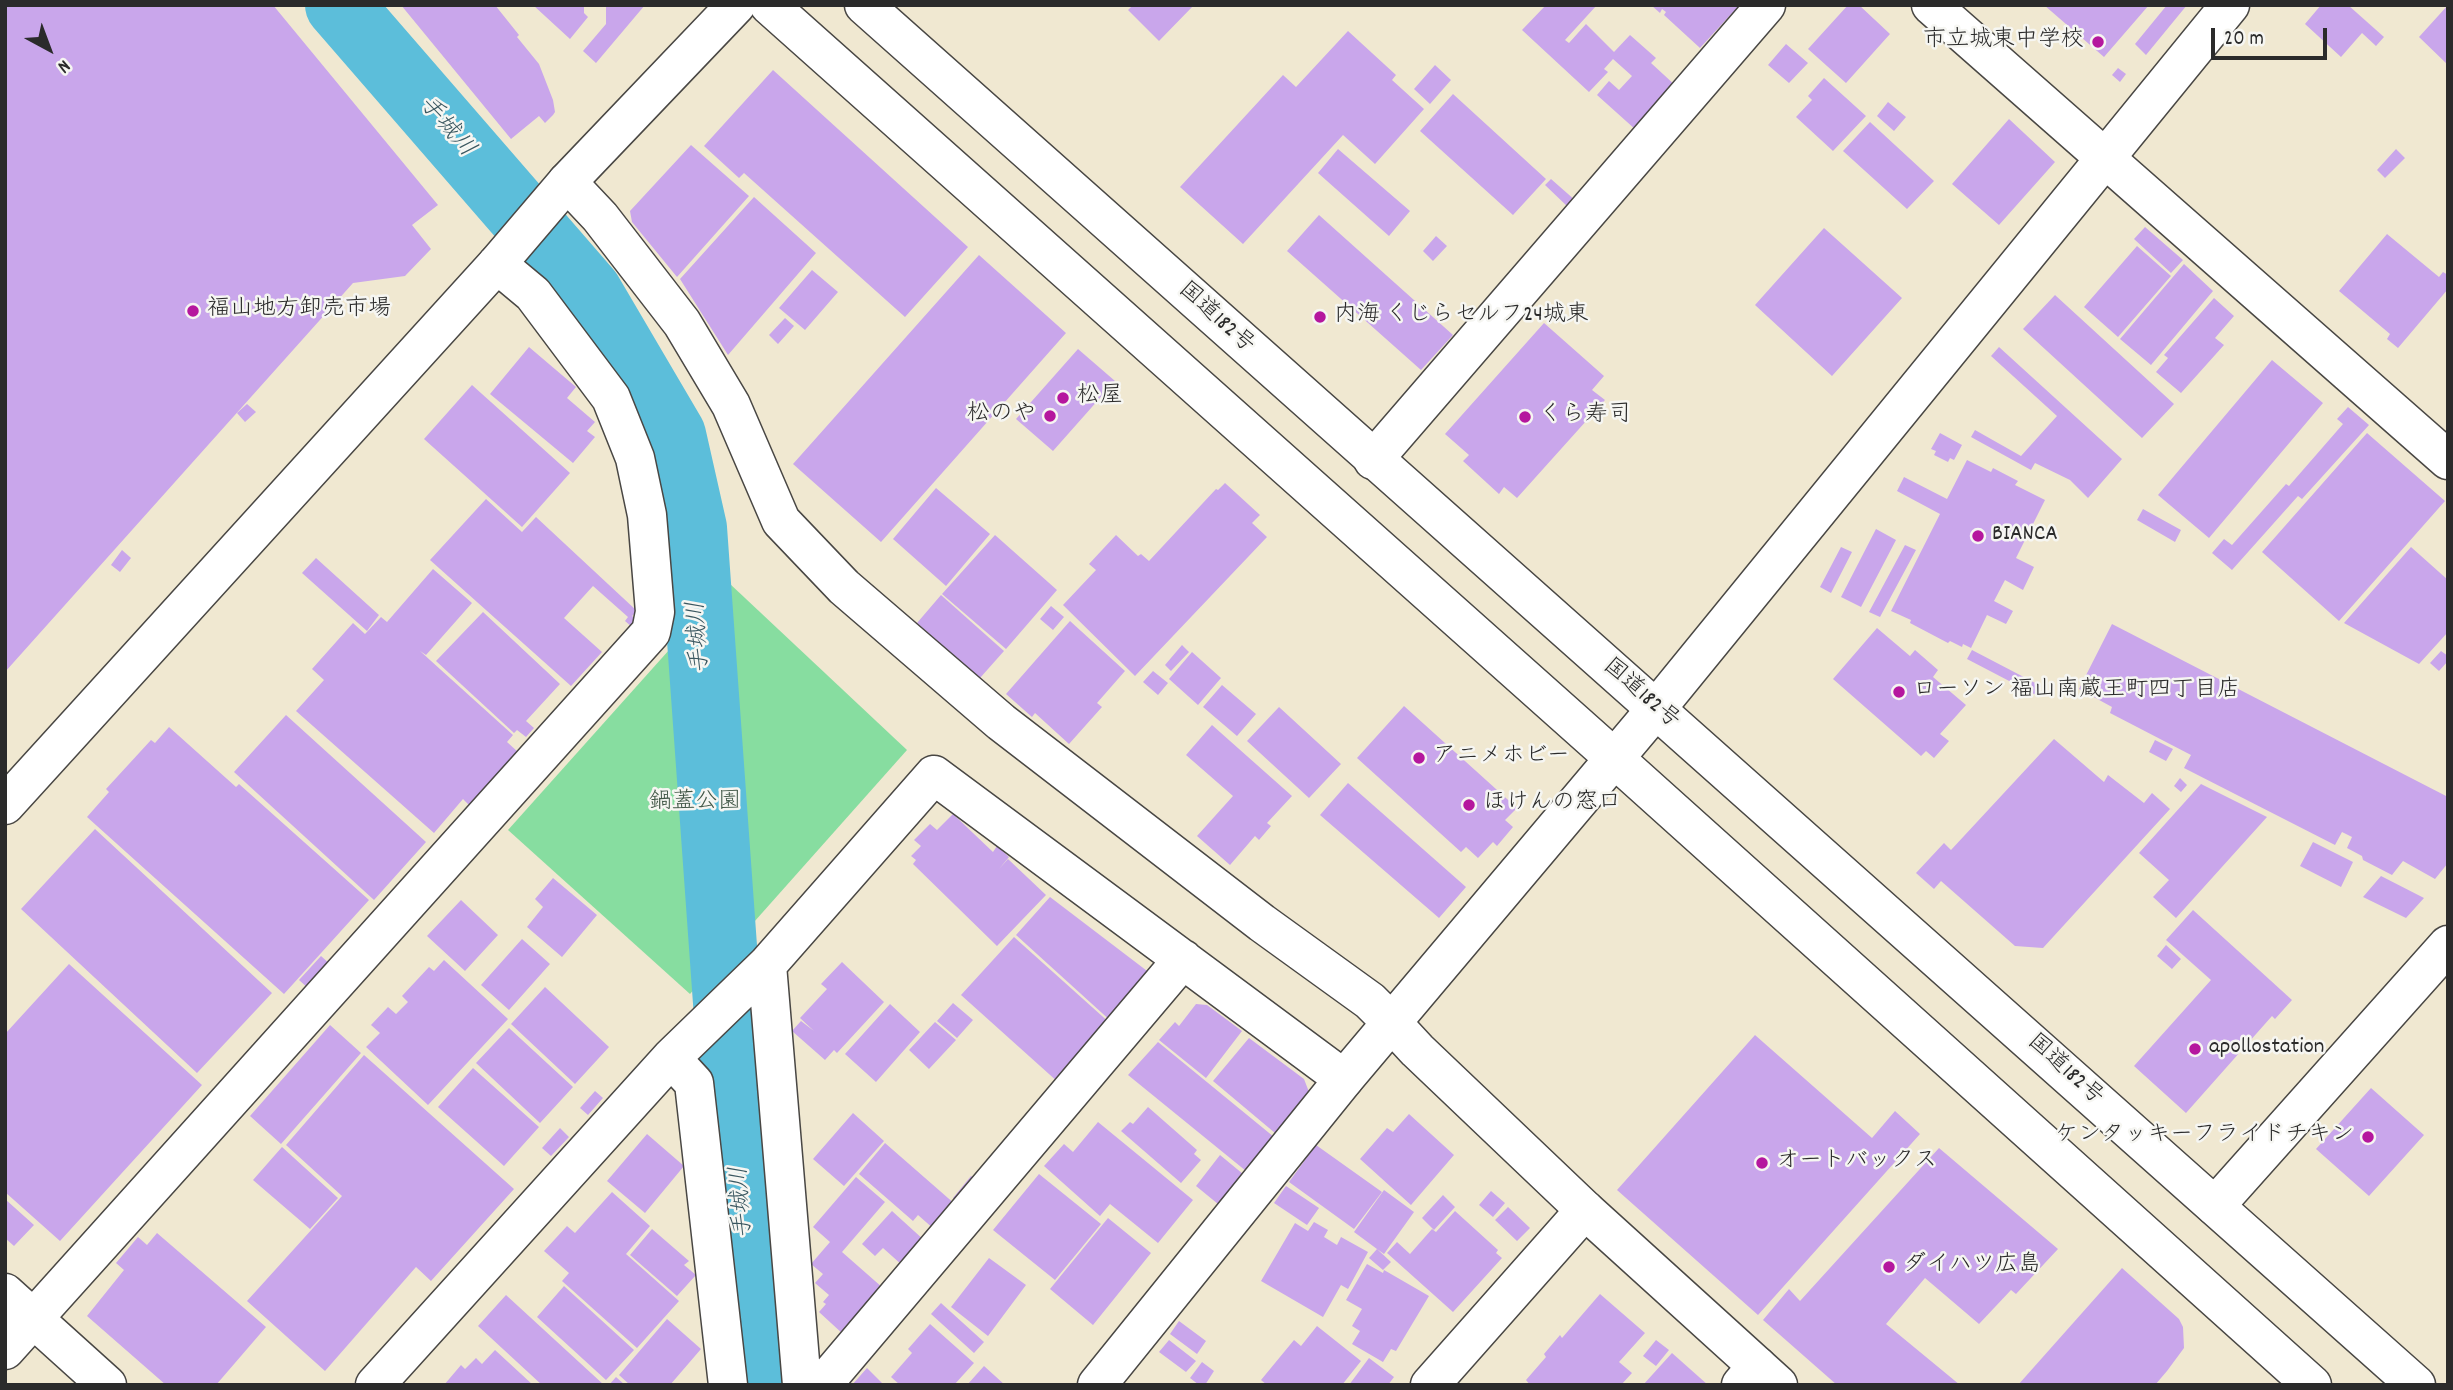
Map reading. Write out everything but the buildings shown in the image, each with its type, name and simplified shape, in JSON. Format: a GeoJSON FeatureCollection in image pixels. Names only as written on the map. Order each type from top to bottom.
{"type":"FeatureCollection","features":[{"type":"Feature","properties":{"kind":"main road"},"geometry":{"type":"LineString","coordinates":[[5,804],[502,258],[562,187],[736,5]]}},
{"type":"Feature","properties":{"kind":"main road"},"geometry":{"type":"LineString","coordinates":[[769,5],[2312,1385]]}},
{"type":"Feature","properties":{"kind":"main road","name":"国道182号"},"geometry":{"type":"LineString","coordinates":[[864,5],[2416,1385]]}},
{"type":"Feature","properties":{"kind":"main road"},"geometry":{"type":"LineString","coordinates":[[1373,460],[1766,5]]}},
{"type":"Feature","properties":{"kind":"main road"},"geometry":{"type":"LineString","coordinates":[[1931,5],[2448,460]]}},
{"type":"Feature","properties":{"kind":"main road"},"geometry":{"type":"LineString","coordinates":[[1097,1385],[1344,1079],[1656,709],[2230,5]]}},
{"type":"Feature","properties":{"kind":"main road"},"geometry":{"type":"LineString","coordinates":[[562,187],[600,217],[682,323],[731,405],[781,521],[844,587],[1001,722],[1262,923],[1370,1001],[1417,1050],[1759,1379]]}},
{"type":"Feature","properties":{"kind":"main road"},"geometry":{"type":"LineString","coordinates":[[5,1350],[651,632],[655,612],[647,515],[635,458],[611,398],[533,294],[502,258]]}},
{"type":"Feature","properties":{"kind":"main road"},"geometry":{"type":"LineString","coordinates":[[375,1385],[671,1058],[761,971],[934,775],[1344,1079]]}},
{"type":"Feature","properties":{"kind":"main road"},"geometry":{"type":"LineString","coordinates":[[2215,1206],[2448,945]]}},
{"type":"Feature","properties":{"kind":"main road"},"geometry":{"type":"LineString","coordinates":[[814,1385],[829,1377],[1183,959]]}},
{"type":"Feature","properties":{"kind":"main road"},"geometry":{"type":"LineString","coordinates":[[761,971],[802,1385]]}},
{"type":"Feature","properties":{"kind":"main road"},"geometry":{"type":"LineString","coordinates":[[671,1058],[694,1083],[728,1385]]}},
{"type":"Feature","properties":{"kind":"main road"},"geometry":{"type":"LineString","coordinates":[[1430,1385],[1585,1210]]}},
{"type":"Feature","properties":{"kind":"main road"},"geometry":{"type":"LineString","coordinates":[[5,1293],[107,1385]]}},
{"type":"Feature","properties":{"kind":"green space","name":"鍋蓋公園"},"geometry":{"type":"Polygon","coordinates":[[[729,583],[907,750],[690,994],[508,830],[729,583]]]}},
{"type":"Feature","properties":{"kind":"waterway","name":"手城川"},"geometry":{"type":"LineString","coordinates":[[339,5],[588,292],[672,435],[693,528],[738,1156],[758,1385]]}},
{"type":"Feature","properties":{"kind":"place","name":"市立城東中学校"},"geometry":{"type":"Point","coordinates":[2098,42]}},
{"type":"Feature","properties":{"kind":"place","name":"福山地方卸売市場"},"geometry":{"type":"Point","coordinates":[193,311]}},
{"type":"Feature","properties":{"kind":"place","name":"内海 くじらセルフ24城東"},"geometry":{"type":"Point","coordinates":[1320,317]}},
{"type":"Feature","properties":{"kind":"place","name":"松屋"},"geometry":{"type":"Point","coordinates":[1063,398]}},
{"type":"Feature","properties":{"kind":"place","name":"松のや"},"geometry":{"type":"Point","coordinates":[1050,416]}},
{"type":"Feature","properties":{"kind":"place","name":"くら寿司"},"geometry":{"type":"Point","coordinates":[1525,417]}},
{"type":"Feature","properties":{"kind":"place","name":"BIANCA"},"geometry":{"type":"Point","coordinates":[1978,536]}},
{"type":"Feature","properties":{"kind":"place","name":"ローソン 福山南蔵王町四丁目店"},"geometry":{"type":"Point","coordinates":[1899,692]}},
{"type":"Feature","properties":{"kind":"place","name":"アニメホビー"},"geometry":{"type":"Point","coordinates":[1419,758]}},
{"type":"Feature","properties":{"kind":"place","name":"ほけんの窓口"},"geometry":{"type":"Point","coordinates":[1469,805]}},
{"type":"Feature","properties":{"kind":"place","name":"apollostation"},"geometry":{"type":"Point","coordinates":[2195,1049]}},
{"type":"Feature","properties":{"kind":"place","name":"ケンタッキーフライドチキン"},"geometry":{"type":"Point","coordinates":[2368,1137]}},
{"type":"Feature","properties":{"kind":"place","name":"オートバックス"},"geometry":{"type":"Point","coordinates":[1762,1163]}},
{"type":"Feature","properties":{"kind":"place","name":"ダイハツ広島"},"geometry":{"type":"Point","coordinates":[1889,1267]}}]}
